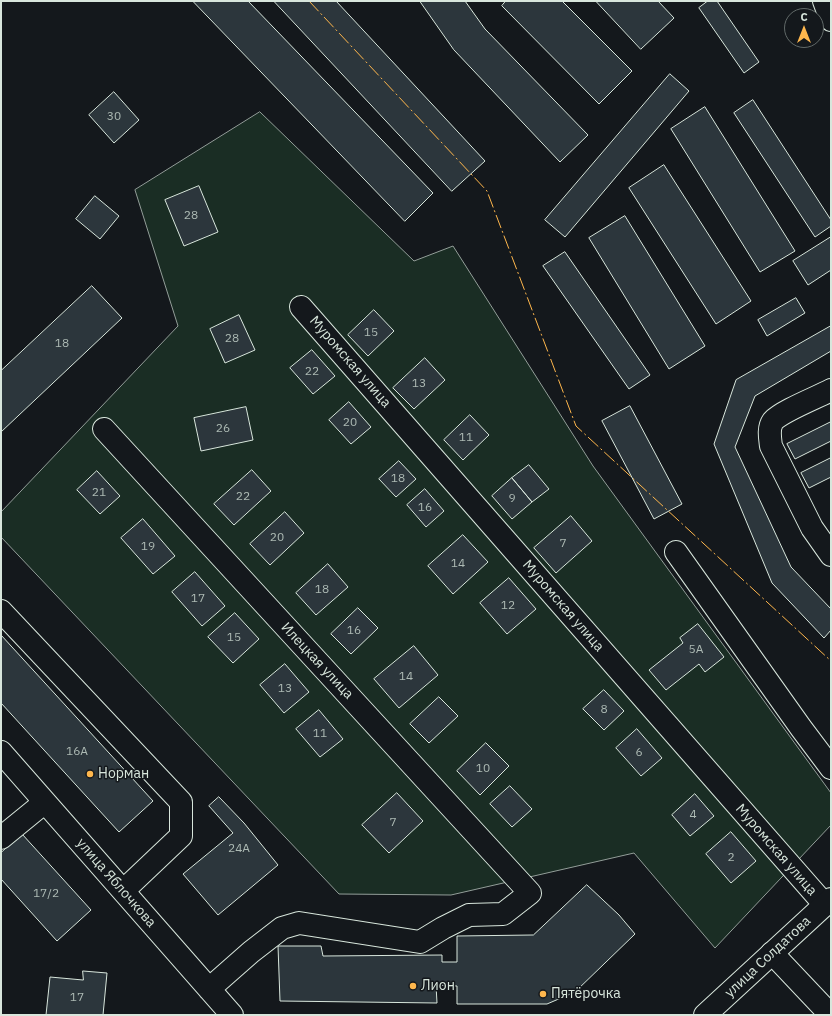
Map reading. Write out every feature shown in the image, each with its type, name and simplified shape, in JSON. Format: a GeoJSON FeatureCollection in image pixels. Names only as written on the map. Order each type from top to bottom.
{"type":"FeatureCollection","features":[{"type":"Feature","properties":{"kind":"street"},"geometry":{"type":"LineString","coordinates":[[824,1],[831,20]]}},
{"type":"Feature","properties":{"kind":"street","name":"Муромская улица"},"geometry":{"type":"LineString","coordinates":[[302,307],[828,902]]}},
{"type":"Feature","properties":{"kind":"street"},"geometry":{"type":"LineString","coordinates":[[831,390],[783,414],[773,422],[770,434],[771,446],[809,521],[831,555]]}},
{"type":"Feature","properties":{"kind":"street","name":"Илецкая улица"},"geometry":{"type":"LineString","coordinates":[[104,429],[530,893],[503,914],[469,915],[420,942],[299,923],[282,928],[209,989]]}},
{"type":"Feature","properties":{"kind":"street"},"geometry":{"type":"LineString","coordinates":[[676,552],[831,768]]}},
{"type":"Feature","properties":{"kind":"street"},"geometry":{"type":"LineString","coordinates":[[1,611],[181,802],[181,836],[123,891]]}},
{"type":"Feature","properties":{"kind":"street","name":"улица Яблочкова"},"geometry":{"type":"LineString","coordinates":[[1,752],[232,1015]]}},
{"type":"Feature","properties":{"kind":"street"},"geometry":{"type":"LineString","coordinates":[[1,838],[45,802]]}},
{"type":"Feature","properties":{"kind":"street","name":"улица Солдатова"},"geometry":{"type":"LineString","coordinates":[[705,1015],[828,902]]}},
{"type":"Feature","properties":{"kind":"street"},"geometry":{"type":"LineString","coordinates":[[772,953],[824,1008]]}},
{"type":"Feature","properties":{"kind":"green space"},"geometry":{"type":"Polygon","coordinates":[[[260,112],[414,261],[453,246],[593,466],[831,793],[831,825],[715,948],[634,853],[451,895],[339,894],[1,537],[1,512],[178,326],[135,190],[260,112]]]}},
{"type":"Feature","properties":{"kind":"building"},"geometry":{"type":"Polygon","coordinates":[[[193,1],[248,1],[433,193],[405,221],[193,1]]]}},
{"type":"Feature","properties":{"kind":"building"},"geometry":{"type":"Polygon","coordinates":[[[274,1],[336,1],[485,161],[452,191],[274,1]]]}},
{"type":"Feature","properties":{"kind":"building"},"geometry":{"type":"Polygon","coordinates":[[[420,1],[465,1],[485,29],[588,135],[560,162],[454,50],[420,1]]]}},
{"type":"Feature","properties":{"kind":"building"},"geometry":{"type":"Polygon","coordinates":[[[506,1],[562,1],[632,71],[599,104],[502,6],[506,1]]]}},
{"type":"Feature","properties":{"kind":"building"},"geometry":{"type":"Polygon","coordinates":[[[596,1],[658,1],[674,18],[641,49],[596,1]]]}},
{"type":"Feature","properties":{"kind":"building"},"geometry":{"type":"Polygon","coordinates":[[[708,1],[717,1],[759,62],[744,73],[699,8],[708,1]]]}},
{"type":"Feature","properties":{"kind":"building"},"geometry":{"type":"Polygon","coordinates":[[[670,74],[689,91],[565,237],[545,220],[670,74]]]}},
{"type":"Feature","properties":{"kind":"building"},"geometry":{"type":"Polygon","coordinates":[[[114,92],[139,120],[114,143],[89,115],[114,92]]]}},
{"type":"Feature","properties":{"kind":"building"},"geometry":{"type":"Polygon","coordinates":[[[753,100],[831,220],[831,226],[815,237],[734,113],[753,100]]]}},
{"type":"Feature","properties":{"kind":"building"},"geometry":{"type":"Polygon","coordinates":[[[705,107],[795,251],[760,272],[671,129],[705,107]]]}},
{"type":"Feature","properties":{"kind":"building"},"geometry":{"type":"Polygon","coordinates":[[[664,165],[751,301],[716,324],[629,188],[664,165]]]}},
{"type":"Feature","properties":{"kind":"building"},"geometry":{"type":"Polygon","coordinates":[[[199,186],[218,232],[184,246],[165,200],[199,186]]]}},
{"type":"Feature","properties":{"kind":"building"},"geometry":{"type":"Polygon","coordinates":[[[95,196],[119,216],[100,239],[76,219],[95,196]]]}},
{"type":"Feature","properties":{"kind":"building"},"geometry":{"type":"Polygon","coordinates":[[[625,216],[705,346],[669,369],[589,238],[625,216]]]}},
{"type":"Feature","properties":{"kind":"building"},"geometry":{"type":"Polygon","coordinates":[[[831,237],[831,270],[808,285],[793,261],[831,237]]]}},
{"type":"Feature","properties":{"kind":"building"},"geometry":{"type":"Polygon","coordinates":[[[565,252],[650,375],[629,389],[543,266],[565,252]]]}},
{"type":"Feature","properties":{"kind":"building"},"geometry":{"type":"Polygon","coordinates":[[[92,286],[122,318],[1,432],[1,371],[92,286]]]}},
{"type":"Feature","properties":{"kind":"building"},"geometry":{"type":"Polygon","coordinates":[[[796,298],[805,313],[767,336],[758,320],[796,298]]]}},
{"type":"Feature","properties":{"kind":"building"},"geometry":{"type":"Polygon","coordinates":[[[374,310],[394,331],[368,356],[348,335],[374,310]]]}},
{"type":"Feature","properties":{"kind":"building"},"geometry":{"type":"Polygon","coordinates":[[[239,315],[255,350],[225,363],[210,329],[239,315]]]}},
{"type":"Feature","properties":{"kind":"building"},"geometry":{"type":"Polygon","coordinates":[[[831,326],[831,351],[755,396],[735,447],[791,567],[831,609],[831,630],[824,638],[772,583],[714,444],[736,380],[831,326]]]}},
{"type":"Feature","properties":{"kind":"building"},"geometry":{"type":"Polygon","coordinates":[[[312,350],[335,376],[313,394],[290,368],[312,350]]]}},
{"type":"Feature","properties":{"kind":"building"},"geometry":{"type":"Polygon","coordinates":[[[425,358],[445,380],[414,409],[393,388],[425,358]]]}},
{"type":"Feature","properties":{"kind":"building"},"geometry":{"type":"Polygon","coordinates":[[[349,402],[371,427],[351,444],[329,420],[349,402]]]}},
{"type":"Feature","properties":{"kind":"building"},"geometry":{"type":"Polygon","coordinates":[[[630,406],[682,504],[654,519],[602,421],[630,406]]]}},
{"type":"Feature","properties":{"kind":"building"},"geometry":{"type":"Polygon","coordinates":[[[246,407],[253,440],[201,451],[194,418],[246,407]]]}},
{"type":"Feature","properties":{"kind":"building"},"geometry":{"type":"Polygon","coordinates":[[[470,415],[489,435],[463,460],[444,440],[470,415]]]}},
{"type":"Feature","properties":{"kind":"building"},"geometry":{"type":"Polygon","coordinates":[[[831,422],[831,441],[795,459],[787,444],[831,422]]]}},
{"type":"Feature","properties":{"kind":"building"},"geometry":{"type":"Polygon","coordinates":[[[831,458],[831,477],[809,488],[801,473],[831,458]]]}},
{"type":"Feature","properties":{"kind":"building"},"geometry":{"type":"Polygon","coordinates":[[[399,461],[416,479],[396,497],[379,479],[399,461]]]}},
{"type":"Feature","properties":{"kind":"building"},"geometry":{"type":"Polygon","coordinates":[[[529,465],[549,489],[532,502],[512,478],[529,465]]]}},
{"type":"Feature","properties":{"kind":"building"},"geometry":{"type":"Polygon","coordinates":[[[252,470],[271,491],[234,525],[214,504],[252,470]]]}},
{"type":"Feature","properties":{"kind":"building"},"geometry":{"type":"Polygon","coordinates":[[[97,471],[120,496],[100,514],[77,490],[97,471]]]}},
{"type":"Feature","properties":{"kind":"building"},"geometry":{"type":"Polygon","coordinates":[[[512,478],[532,502],[512,519],[492,496],[512,478]]]}},
{"type":"Feature","properties":{"kind":"building"},"geometry":{"type":"Polygon","coordinates":[[[425,489],[444,511],[426,527],[407,505],[425,489]]]}},
{"type":"Feature","properties":{"kind":"building"},"geometry":{"type":"Polygon","coordinates":[[[285,512],[304,533],[270,565],[250,544],[285,512]]]}},
{"type":"Feature","properties":{"kind":"building"},"geometry":{"type":"Polygon","coordinates":[[[571,516],[592,541],[556,573],[534,548],[571,516]]]}},
{"type":"Feature","properties":{"kind":"building"},"geometry":{"type":"Polygon","coordinates":[[[143,519],[175,556],[153,574],[121,538],[143,519]]]}},
{"type":"Feature","properties":{"kind":"building"},"geometry":{"type":"Polygon","coordinates":[[[463,535],[488,562],[453,594],[428,566],[463,535]]]}},
{"type":"Feature","properties":{"kind":"building"},"geometry":{"type":"Polygon","coordinates":[[[328,564],[348,587],[316,615],[296,593],[328,564]]]}},
{"type":"Feature","properties":{"kind":"building"},"geometry":{"type":"Polygon","coordinates":[[[195,572],[225,606],[202,626],[172,592],[195,572]]]}},
{"type":"Feature","properties":{"kind":"building"},"geometry":{"type":"Polygon","coordinates":[[[509,578],[536,609],[507,634],[480,603],[509,578]]]}},
{"type":"Feature","properties":{"kind":"building"},"geometry":{"type":"Polygon","coordinates":[[[358,608],[378,628],[351,654],[331,634],[358,608]]]}},
{"type":"Feature","properties":{"kind":"building"},"geometry":{"type":"Polygon","coordinates":[[[235,613],[259,639],[233,663],[208,637],[235,613]]]}},
{"type":"Feature","properties":{"kind":"building"},"geometry":{"type":"Polygon","coordinates":[[[698,624],[724,657],[705,672],[699,664],[666,690],[649,670],[683,643],[680,638],[698,624]]]}},
{"type":"Feature","properties":{"kind":"building"},"geometry":{"type":"Polygon","coordinates":[[[1,635],[153,801],[119,832],[1,703],[1,635]]]}},
{"type":"Feature","properties":{"kind":"building"},"geometry":{"type":"Polygon","coordinates":[[[414,646],[438,675],[399,708],[374,679],[414,646]]]}},
{"type":"Feature","properties":{"kind":"building"},"geometry":{"type":"Polygon","coordinates":[[[285,664],[309,692],[284,713],[260,685],[285,664]]]}},
{"type":"Feature","properties":{"kind":"building"},"geometry":{"type":"Polygon","coordinates":[[[604,690],[624,711],[604,730],[583,709],[604,690]]]}},
{"type":"Feature","properties":{"kind":"building"},"geometry":{"type":"Polygon","coordinates":[[[439,697],[458,716],[429,743],[410,724],[439,697]]]}},
{"type":"Feature","properties":{"kind":"building"},"geometry":{"type":"Polygon","coordinates":[[[319,710],[343,739],[320,757],[296,729],[319,710]]]}},
{"type":"Feature","properties":{"kind":"building"},"geometry":{"type":"Polygon","coordinates":[[[637,729],[662,758],[641,776],[616,748],[637,729]]]}},
{"type":"Feature","properties":{"kind":"building"},"geometry":{"type":"Polygon","coordinates":[[[486,743],[509,766],[480,795],[457,771],[486,743]]]}},
{"type":"Feature","properties":{"kind":"building"},"geometry":{"type":"Polygon","coordinates":[[[510,786],[532,809],[512,827],[490,804],[510,786]]]}},
{"type":"Feature","properties":{"kind":"building"},"geometry":{"type":"Polygon","coordinates":[[[397,793],[423,821],[389,853],[362,825],[397,793]]]}},
{"type":"Feature","properties":{"kind":"building"},"geometry":{"type":"Polygon","coordinates":[[[695,794],[714,816],[690,836],[672,815],[695,794]]]}},
{"type":"Feature","properties":{"kind":"building"},"geometry":{"type":"Polygon","coordinates":[[[219,797],[244,823],[278,865],[218,915],[183,874],[233,833],[209,806],[219,797]]]}},
{"type":"Feature","properties":{"kind":"building"},"geometry":{"type":"Polygon","coordinates":[[[731,832],[756,861],[731,883],[706,854],[731,832]]]}},
{"type":"Feature","properties":{"kind":"building"},"geometry":{"type":"Polygon","coordinates":[[[22,834],[91,910],[57,941],[1,879],[1,853],[22,834]]]}},
{"type":"Feature","properties":{"kind":"building"},"geometry":{"type":"Polygon","coordinates":[[[587,885],[619,915],[635,934],[575,992],[547,1004],[457,1004],[457,986],[436,985],[437,1003],[280,1001],[278,946],[321,946],[323,956],[442,955],[442,962],[457,962],[457,936],[533,935],[587,885]]]}},
{"type":"Feature","properties":{"kind":"building"},"geometry":{"type":"Polygon","coordinates":[[[83,971],[107,973],[103,1015],[46,1015],[50,977],[83,980],[83,971]]]}},
{"type":"Feature","properties":{"kind":"power"},"geometry":{"type":"LineString","coordinates":[[309,1],[487,191],[576,426],[831,661]]}},
{"type":"Feature","properties":{"kind":"place","name":"Норман"},"geometry":{"type":"Point","coordinates":[90,774]}},
{"type":"Feature","properties":{"kind":"place","name":"Лион"},"geometry":{"type":"Point","coordinates":[413,986]}},
{"type":"Feature","properties":{"kind":"place","name":"Пятёрочка"},"geometry":{"type":"Point","coordinates":[543,994]}}]}
